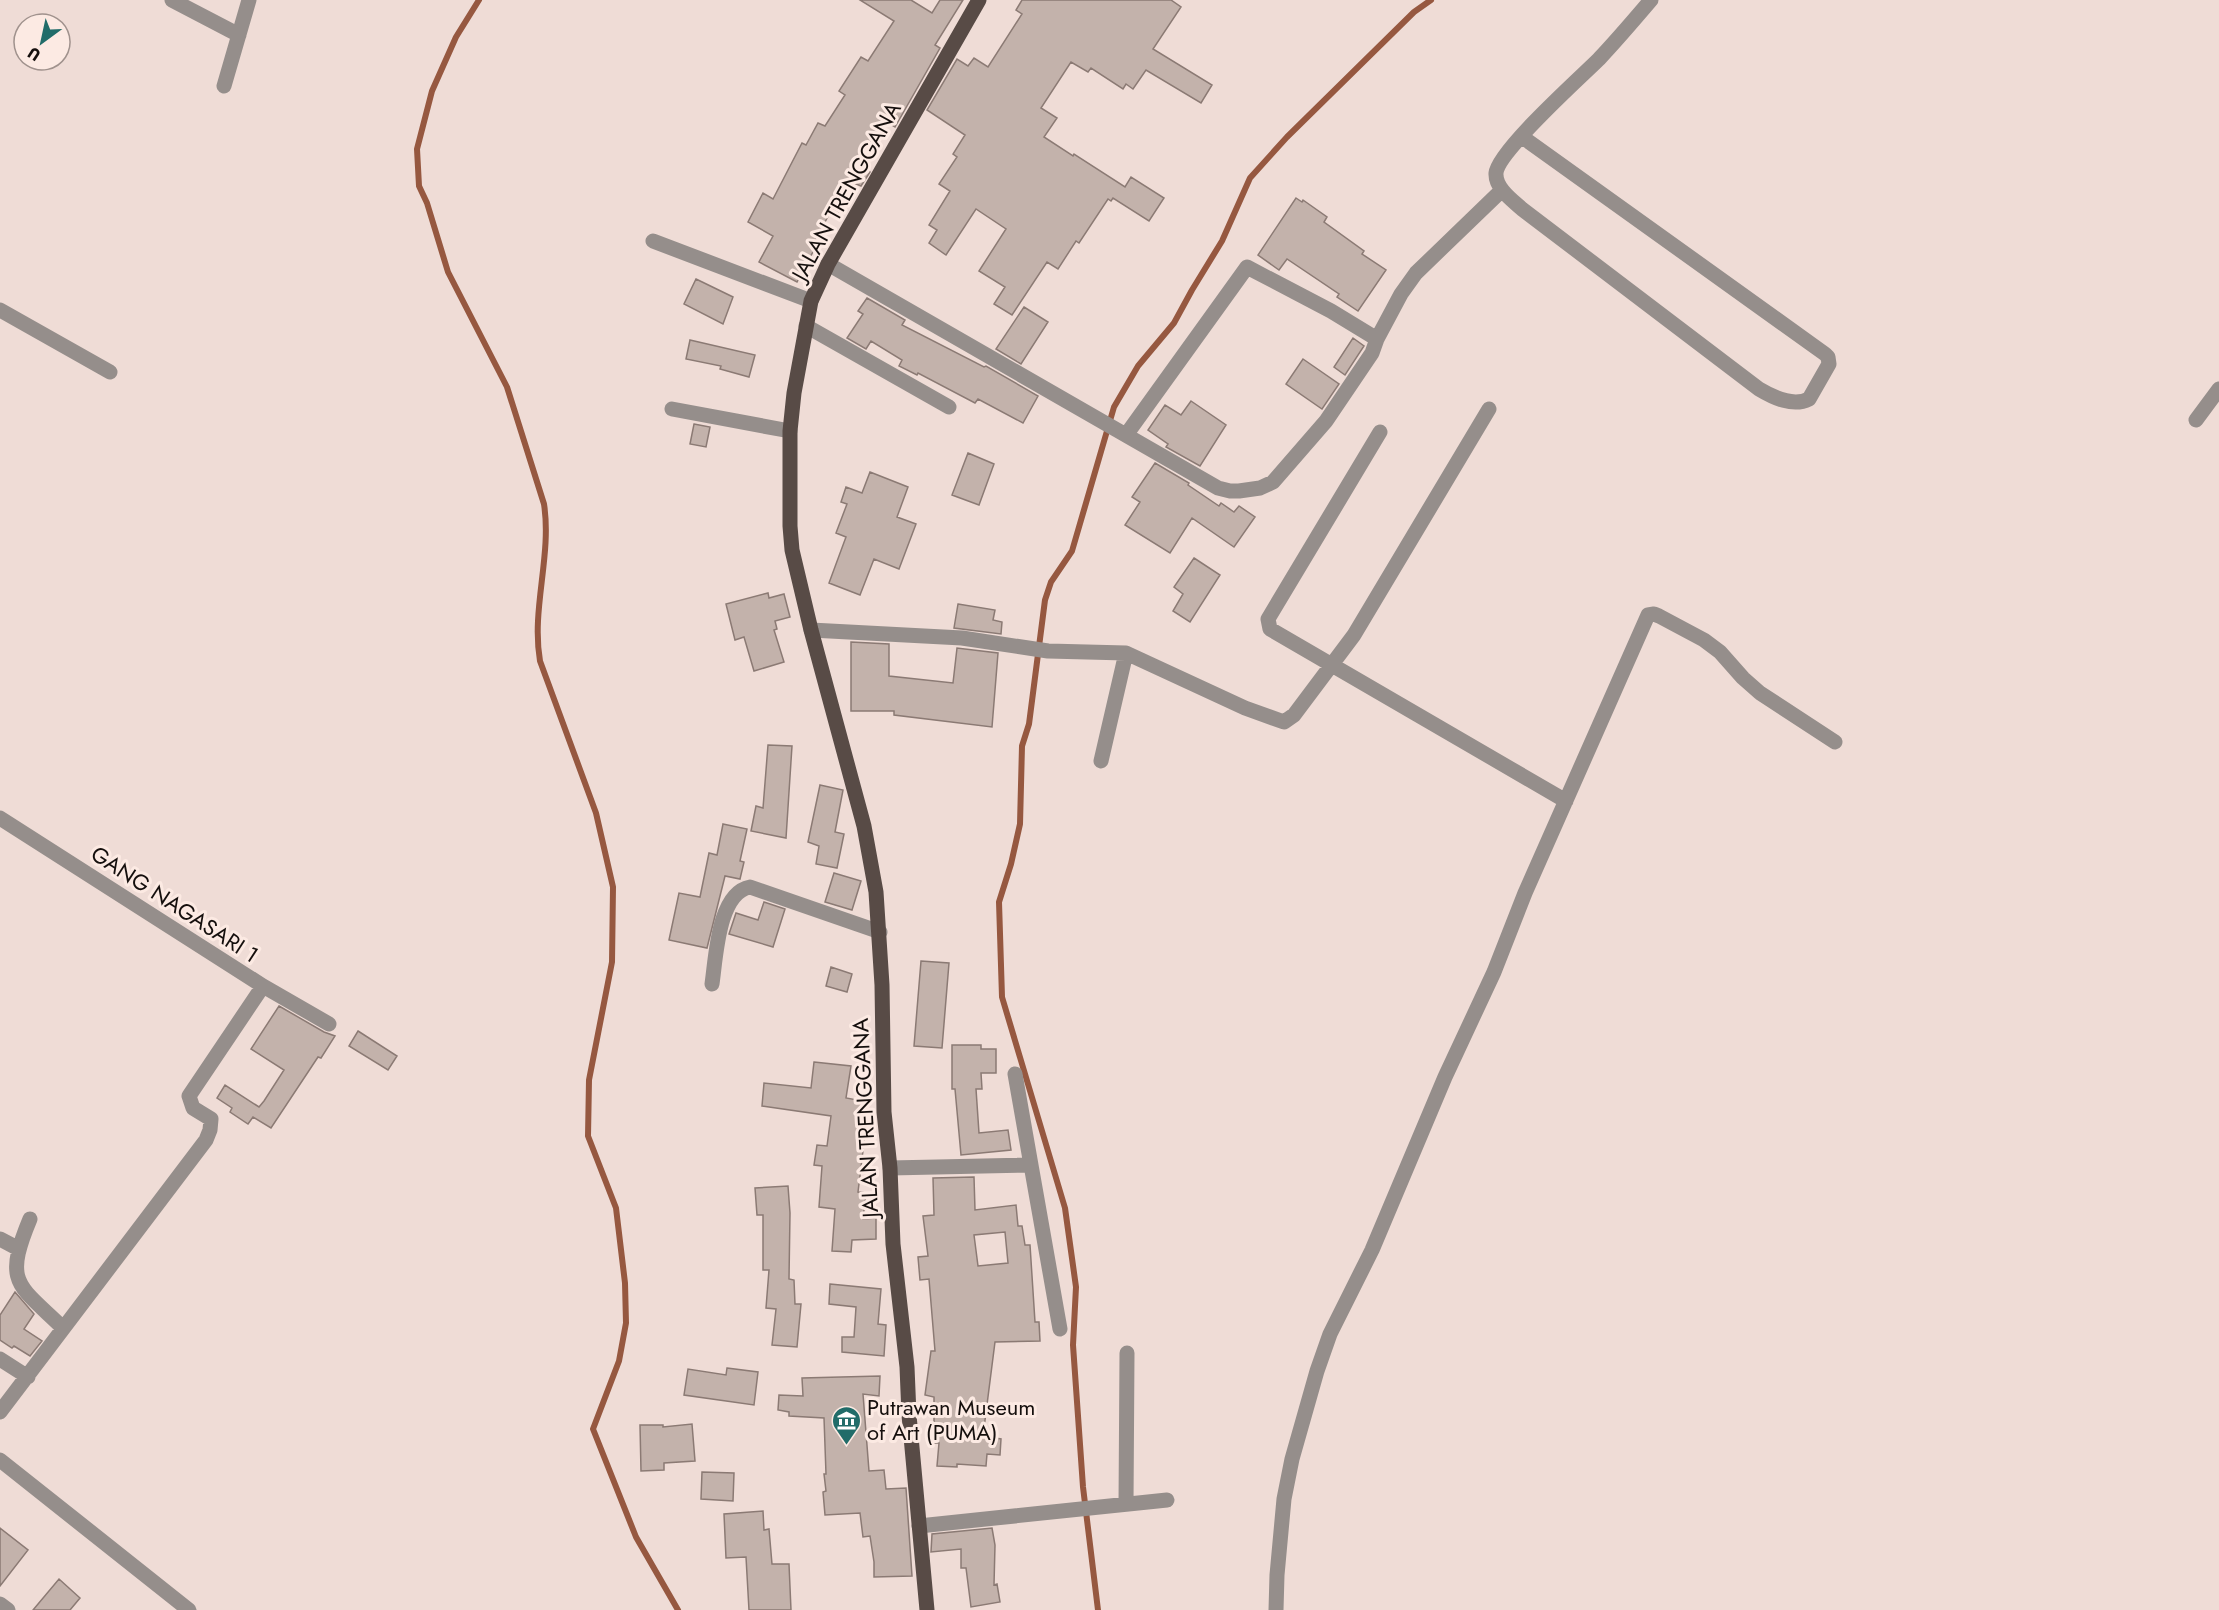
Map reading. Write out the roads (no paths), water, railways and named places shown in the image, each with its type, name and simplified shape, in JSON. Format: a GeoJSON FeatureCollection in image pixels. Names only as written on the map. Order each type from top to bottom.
{"type":"FeatureCollection","features":[{"type":"Feature","properties":{"kind":"main road","name":"JALAN TRENGGANA"},"geometry":{"type":"LineString","coordinates":[[927,1610],[907,1367],[893,1244],[890,1168],[884,1112],[885,1069],[880,932],[872,865],[864,826],[811,630],[792,550],[790,431],[794,393],[811,301],[828,264],[979,0]]}},
{"type":"Feature","properties":{"kind":"street"},"geometry":{"type":"LineString","coordinates":[[172,0],[239,35]]}},
{"type":"Feature","properties":{"kind":"street"},"geometry":{"type":"LineString","coordinates":[[224,86],[249,0]]}},
{"type":"Feature","properties":{"kind":"street"},"geometry":{"type":"LineString","coordinates":[[1521,136],[1825,354],[1829,364],[1809,399],[1795,403],[1775,398],[1759,389],[1530,215],[1502,190],[1496,176],[1498,163],[1521,136],[1601,57],[1651,0]]}},
{"type":"Feature","properties":{"kind":"street"},"geometry":{"type":"LineString","coordinates":[[828,264],[1218,488],[1230,491],[1260,488],[1273,482],[1326,420],[1372,353],[1401,294],[1416,273],[1502,190]]}},
{"type":"Feature","properties":{"kind":"street"},"geometry":{"type":"LineString","coordinates":[[653,241],[811,301]]}},
{"type":"Feature","properties":{"kind":"street"},"geometry":{"type":"LineString","coordinates":[[1126,435],[1246,267],[1331,311],[1377,339]]}},
{"type":"Feature","properties":{"kind":"street"},"geometry":{"type":"LineString","coordinates":[[0,310],[110,372]]}},
{"type":"Feature","properties":{"kind":"street"},"geometry":{"type":"LineString","coordinates":[[807,326],[949,407]]}},
{"type":"Feature","properties":{"kind":"street"},"geometry":{"type":"LineString","coordinates":[[2196,420],[2219,389]]}},
{"type":"Feature","properties":{"kind":"street"},"geometry":{"type":"LineString","coordinates":[[672,409],[790,431]]}},
{"type":"Feature","properties":{"kind":"street"},"geometry":{"type":"LineString","coordinates":[[811,630],[963,638],[1048,651],[1126,653],[1245,708],[1284,722],[1294,715],[1354,635],[1489,409]]}},
{"type":"Feature","properties":{"kind":"street"},"geometry":{"type":"LineString","coordinates":[[1380,432],[1268,619],[1270,629],[1566,801]]}},
{"type":"Feature","properties":{"kind":"street"},"geometry":{"type":"LineString","coordinates":[[1276,1610],[1284,1499],[1292,1459],[1326,1343],[1372,1250],[1445,1077],[1494,972],[1525,893],[1647,617],[1650,614],[1659,616],[1704,640],[1720,652],[1760,693],[1835,742]]}},
{"type":"Feature","properties":{"kind":"street"},"geometry":{"type":"LineString","coordinates":[[1101,761],[1126,653]]}},
{"type":"Feature","properties":{"kind":"street","name":"GANG NAGASARI 1"},"geometry":{"type":"LineString","coordinates":[[0,818],[263,986],[328,1024]]}},
{"type":"Feature","properties":{"kind":"street"},"geometry":{"type":"LineString","coordinates":[[712,984],[725,910],[733,896],[741,889],[750,887],[880,932]]}},
{"type":"Feature","properties":{"kind":"street"},"geometry":{"type":"LineString","coordinates":[[0,1412],[206,1140],[211,1119],[194,1108],[189,1096],[263,986]]}},
{"type":"Feature","properties":{"kind":"street"},"geometry":{"type":"LineString","coordinates":[[1015,1074],[1060,1329]]}},
{"type":"Feature","properties":{"kind":"street"},"geometry":{"type":"LineString","coordinates":[[890,1168],[1031,1165]]}},
{"type":"Feature","properties":{"kind":"street"},"geometry":{"type":"LineString","coordinates":[[30,1219],[19,1249],[15,1272],[17,1280],[63,1328]]}},
{"type":"Feature","properties":{"kind":"street"},"geometry":{"type":"LineString","coordinates":[[0,1239],[19,1249]]}},
{"type":"Feature","properties":{"kind":"street"},"geometry":{"type":"LineString","coordinates":[[1126,1504],[1127,1353]]}},
{"type":"Feature","properties":{"kind":"street"},"geometry":{"type":"LineString","coordinates":[[0,1359],[28,1377]]}},
{"type":"Feature","properties":{"kind":"street"},"geometry":{"type":"LineString","coordinates":[[0,1460],[189,1610]]}},
{"type":"Feature","properties":{"kind":"street"},"geometry":{"type":"LineString","coordinates":[[919,1526],[1167,1500]]}},
{"type":"Feature","properties":{"kind":"street"},"geometry":{"type":"LineString","coordinates":[[0,1604],[8,1610]]}},
{"type":"Feature","properties":{"kind":"waterway"},"geometry":{"type":"LineString","coordinates":[[479,0],[456,37],[432,91],[417,149],[419,186],[427,203],[448,272],[507,387],[544,504],[546,524],[538,622],[540,661],[596,813],[613,887],[612,962],[589,1080],[588,1136],[616,1208],[625,1283],[626,1323],[619,1361],[593,1429],[636,1537],[678,1610]]}},
{"type":"Feature","properties":{"kind":"waterway"},"geometry":{"type":"LineString","coordinates":[[1098,1610],[1083,1487],[1073,1345],[1076,1287],[1065,1208],[1002,997],[999,902],[1020,824],[1022,746],[1029,724],[1045,600],[1051,582],[1072,551],[1114,407],[1138,366],[1174,323],[1222,241],[1250,178],[1287,137],[1414,12],[1431,0]]}},
{"type":"Feature","properties":{"kind":"place","name":"Putrawan Museum of Art (PUMA)"},"geometry":{"type":"Point","coordinates":[846,1446]}}]}
